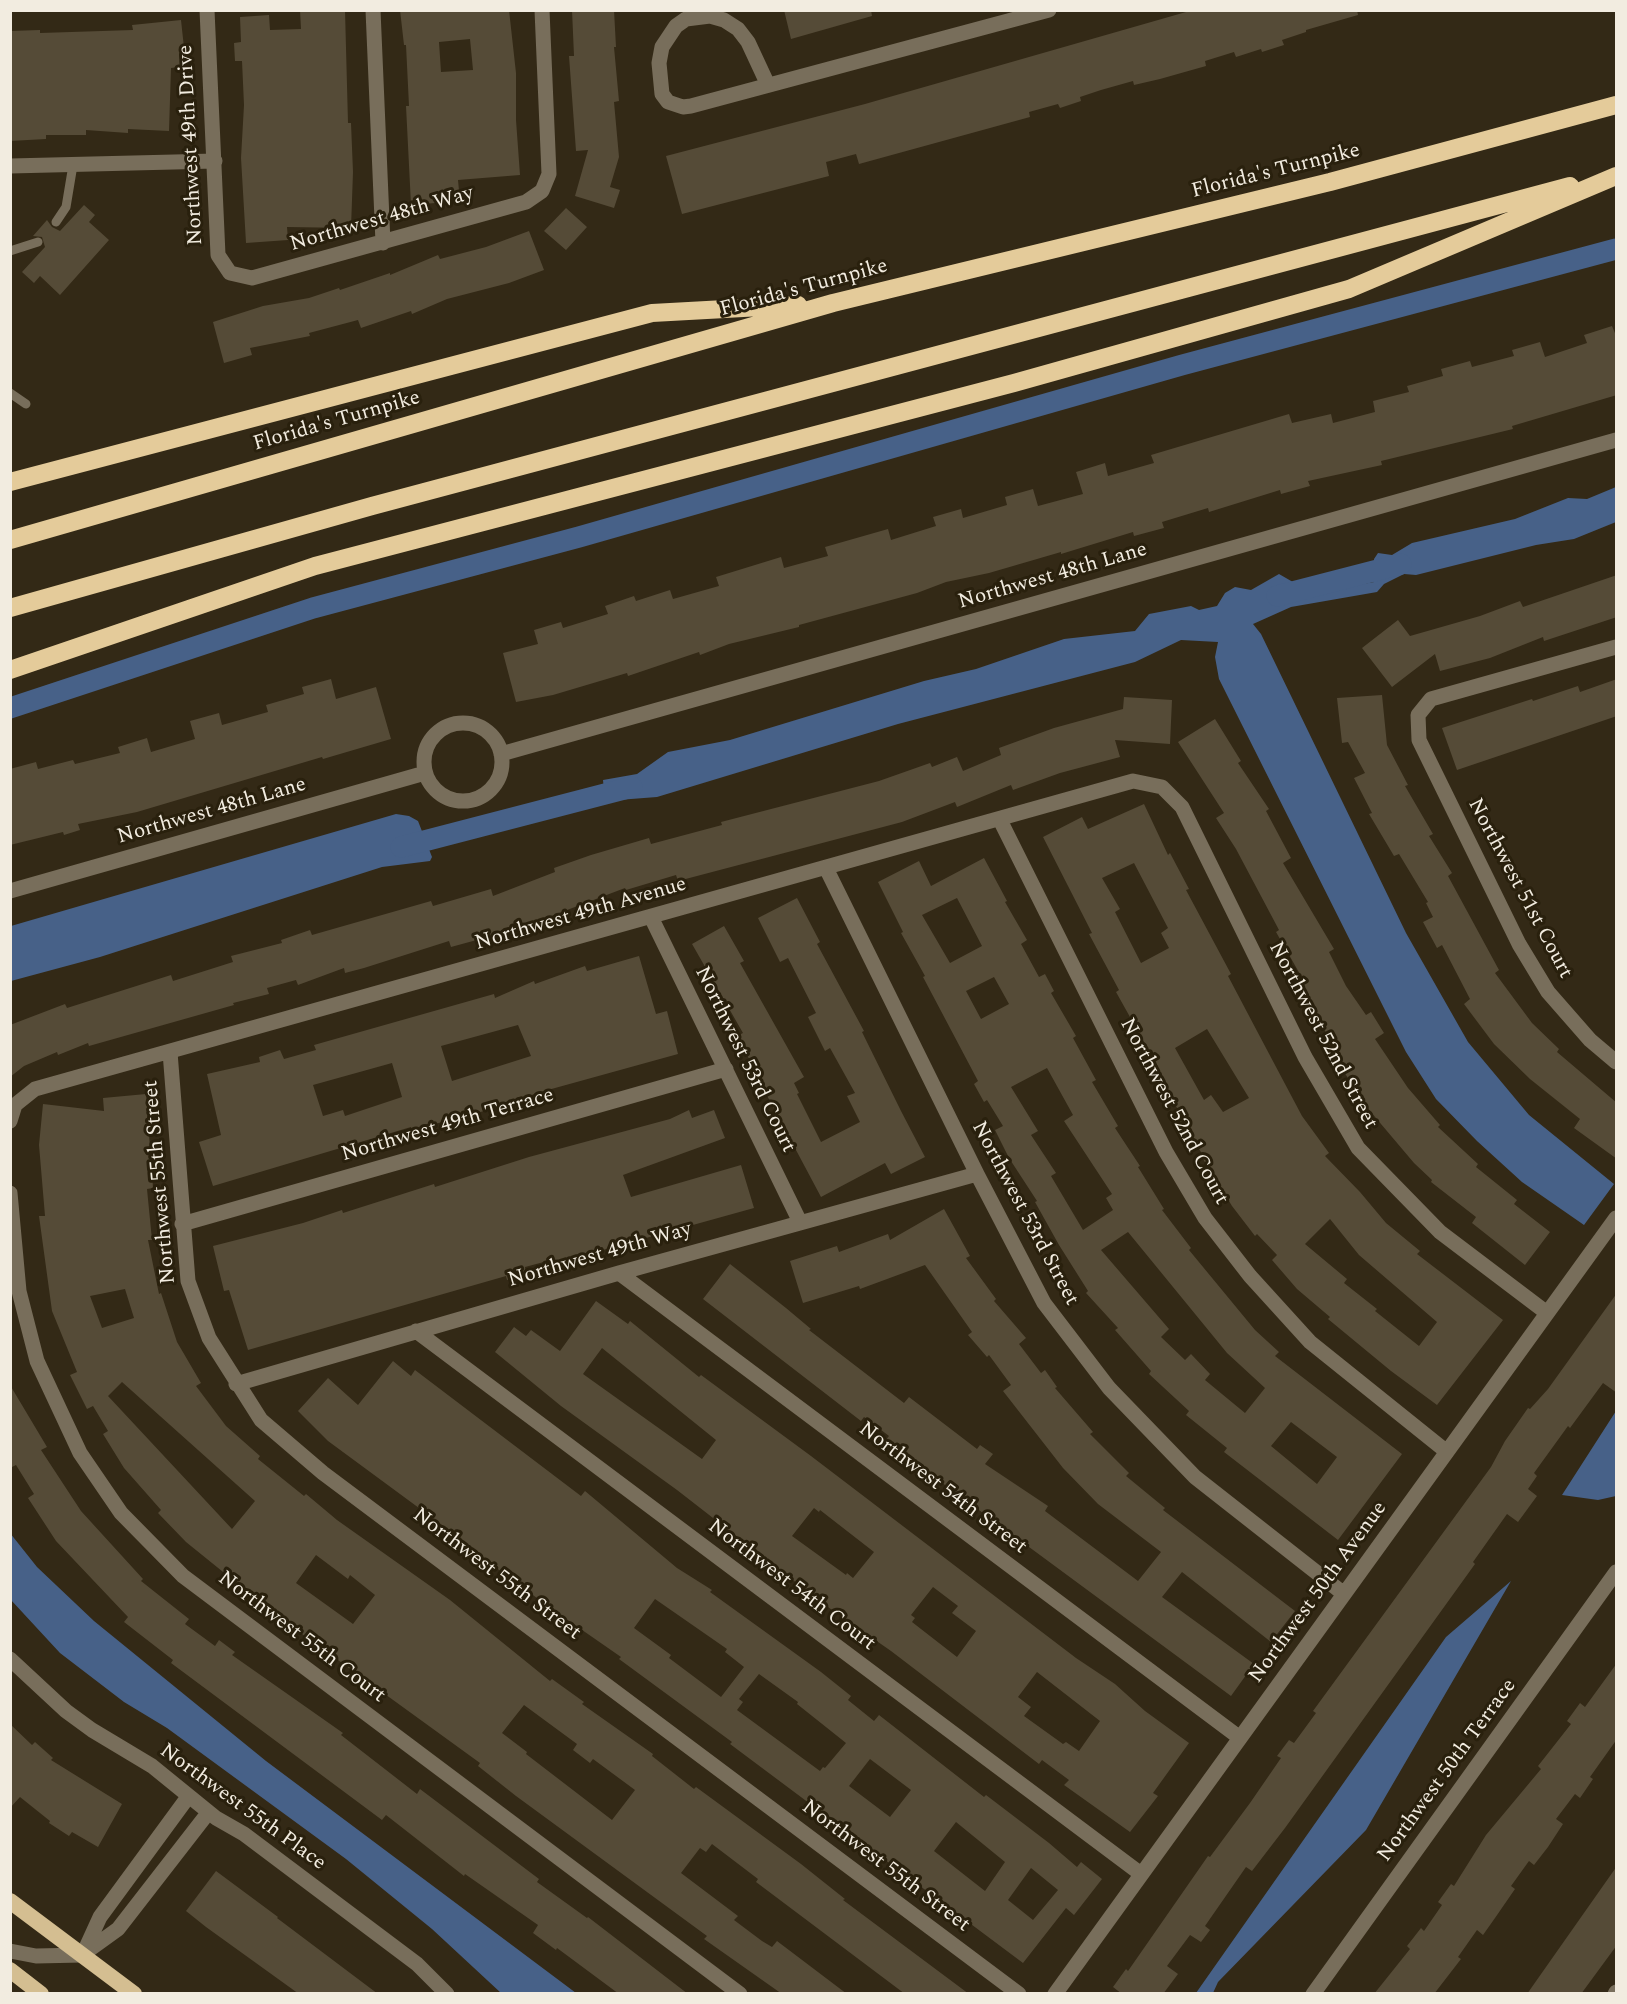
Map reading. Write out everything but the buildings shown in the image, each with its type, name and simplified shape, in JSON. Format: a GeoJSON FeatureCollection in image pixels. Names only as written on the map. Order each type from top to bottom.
{"type":"FeatureCollection","features":[{"type":"Feature","properties":{"kind":"highway","name":"Florida's Turnpike"},"geometry":{"type":"LineString","coordinates":[[10,540],[833,303],[1330,183],[1617,105]]}},
{"type":"Feature","properties":{"kind":"highway"},"geometry":{"type":"LineString","coordinates":[[10,608],[383,503],[1617,175]]}},
{"type":"Feature","properties":{"kind":"highway"},"geometry":{"type":"LineString","coordinates":[[10,670],[315,566],[1014,383],[1349,289],[1617,175]]}},
{"type":"Feature","properties":{"kind":"highway"},"geometry":{"type":"LineString","coordinates":[[10,482],[652,313],[833,303]]}},
{"type":"Feature","properties":{"kind":"highway"},"geometry":{"type":"LineString","coordinates":[[10,1901],[134,1994]]}},
{"type":"Feature","properties":{"kind":"highway"},"geometry":{"type":"LineString","coordinates":[[10,1970],[41,1994]]}},
{"type":"Feature","properties":{"kind":"street","name":"Northwest 49th Drive"},"geometry":{"type":"LineString","coordinates":[[207,10],[218,255],[230,273]]}},
{"type":"Feature","properties":{"kind":"street"},"geometry":{"type":"LineString","coordinates":[[373,10],[383,243]]}},
{"type":"Feature","properties":{"kind":"street","name":"Northwest 48th Way"},"geometry":{"type":"LineString","coordinates":[[230,273],[252,278],[526,202],[542,191],[549,174],[542,10]]}},
{"type":"Feature","properties":{"kind":"street"},"geometry":{"type":"LineString","coordinates":[[768,85],[748,42],[738,30],[724,20],[710,16],[686,19],[676,26],[662,47],[659,63],[662,94],[676,106],[692,106],[1049,10]]}},
{"type":"Feature","properties":{"kind":"street"},"geometry":{"type":"LineString","coordinates":[[10,166],[215,161]]}},
{"type":"Feature","properties":{"kind":"street","name":"Northwest 48th Lane"},"geometry":{"type":"LineString","coordinates":[[501,754],[1617,440]]}},
{"type":"Feature","properties":{"kind":"street","name":"Northwest 51st Court"},"geometry":{"type":"LineString","coordinates":[[1617,647],[1431,699],[1418,715],[1419,740],[1519,944],[1548,992],[1590,1040],[1617,1062]]}},
{"type":"Feature","properties":{"kind":"street"},"geometry":{"type":"LineString","coordinates":[[465,723],[488,732],[497,742],[501,754],[499,778],[483,795],[472,800],[449,799],[431,784],[425,774],[424,761],[432,738],[453,724],[465,723]]}},
{"type":"Feature","properties":{"kind":"street","name":"Northwest 48th Lane"},"geometry":{"type":"LineString","coordinates":[[10,891],[425,774]]}},
{"type":"Feature","properties":{"kind":"street","name":"Northwest 49th Avenue"},"geometry":{"type":"LineString","coordinates":[[10,1121],[15,1105],[35,1089],[1133,781],[1162,787]]}},
{"type":"Feature","properties":{"kind":"street","name":"Northwest 52nd Street"},"geometry":{"type":"LineString","coordinates":[[1162,787],[1182,807],[1305,1057],[1358,1148],[1440,1232],[1547,1313]]}},
{"type":"Feature","properties":{"kind":"street","name":"Northwest 52nd Court"},"geometry":{"type":"LineString","coordinates":[[1000,820],[1166,1152],[1204,1218],[1250,1276],[1310,1342],[1447,1452]]}},
{"type":"Feature","properties":{"kind":"street","name":"Northwest 53rd Street"},"geometry":{"type":"LineString","coordinates":[[826,868],[976,1174],[1044,1303],[1109,1388],[1195,1477],[1344,1594]]}},
{"type":"Feature","properties":{"kind":"street","name":"Northwest 53rd Court"},"geometry":{"type":"LineString","coordinates":[[651,917],[801,1222]]}},
{"type":"Feature","properties":{"kind":"street","name":"Northwest 55th Street"},"geometry":{"type":"LineString","coordinates":[[170,1052],[188,1281],[209,1338],[236,1384],[261,1420],[323,1473],[1019,1994]]}},
{"type":"Feature","properties":{"kind":"street","name":"Northwest 49th Terrace"},"geometry":{"type":"LineString","coordinates":[[182,1224],[726,1069]]}},
{"type":"Feature","properties":{"kind":"street","name":"Northwest 49th Way"},"geometry":{"type":"LineString","coordinates":[[236,1384],[416,1330],[976,1174]]}},
{"type":"Feature","properties":{"kind":"street","name":"Northwest 55th Court"},"geometry":{"type":"LineString","coordinates":[[10,1193],[20,1291],[37,1361],[80,1453],[121,1513],[183,1576],[740,1994]]}},
{"type":"Feature","properties":{"kind":"street","name":"Northwest 50th Avenue"},"geometry":{"type":"LineString","coordinates":[[1055,1994],[1617,1218]]}},
{"type":"Feature","properties":{"kind":"street","name":"Northwest 54th Street"},"geometry":{"type":"LineString","coordinates":[[619,1273],[1240,1738]]}},
{"type":"Feature","properties":{"kind":"street","name":"Northwest 54th Court"},"geometry":{"type":"LineString","coordinates":[[416,1330],[1141,1874]]}},
{"type":"Feature","properties":{"kind":"street","name":"Northwest 50th Terrace"},"geometry":{"type":"LineString","coordinates":[[1313,1994],[1617,1572]]}},
{"type":"Feature","properties":{"kind":"street","name":"Northwest 55th Place"},"geometry":{"type":"LineString","coordinates":[[10,1659],[66,1711],[92,1730],[152,1766],[208,1812],[244,1833],[392,1944],[447,1994]]}},
{"type":"Feature","properties":{"kind":"street"},"geometry":{"type":"LineString","coordinates":[[82,1955],[100,1917],[188,1797]]}},
{"type":"Feature","properties":{"kind":"street"},"geometry":{"type":"LineString","coordinates":[[10,1951],[36,1956],[82,1955],[118,1929],[208,1812]]}},
{"type":"Feature","properties":{"kind":"lane"},"geometry":{"type":"LineString","coordinates":[[56,222],[66,207],[73,165]]}},
{"type":"Feature","properties":{"kind":"lane"},"geometry":{"type":"LineString","coordinates":[[10,251],[38,242]]}},
{"type":"Feature","properties":{"kind":"lane"},"geometry":{"type":"LineString","coordinates":[[10,393],[26,404]]}},
{"type":"Feature","properties":{"kind":"water"},"geometry":{"type":"Polygon","coordinates":[[[1616,487],[1616,522],[1574,539],[1536,545],[1416,575],[1404,574],[1384,584],[1377,592],[1291,607],[1253,624],[1261,634],[1406,933],[1468,1042],[1529,1115],[1614,1184],[1584,1225],[1522,1182],[1477,1141],[1436,1099],[1406,1052],[1219,679],[1215,657],[1218,642],[1181,640],[1135,662],[898,724],[657,797],[605,801],[603,780],[637,774],[668,752],[730,740],[924,681],[976,669],[1064,639],[1135,631],[1149,614],[1191,606],[1199,610],[1217,606],[1225,593],[1235,587],[1251,590],[1279,574],[1312,593],[1374,582],[1374,559],[1378,553],[1392,555],[1412,543],[1515,519],[1568,498],[1587,499],[1616,487]]]}},
{"type":"Feature","properties":{"kind":"water"},"geometry":{"type":"Polygon","coordinates":[[[396,814],[409,816],[418,821],[432,857],[430,861],[382,867],[100,957],[11,981],[11,926],[396,814]]]}},
{"type":"Feature","properties":{"kind":"water"},"geometry":{"type":"Polygon","coordinates":[[[1616,1411],[1616,1496],[1598,1500],[1562,1495],[1616,1411]]]}},
{"type":"Feature","properties":{"kind":"water"},"geometry":{"type":"Polygon","coordinates":[[[10,1533],[37,1567],[94,1621],[266,1761],[576,1993],[501,1993],[432,1929],[346,1859],[167,1728],[124,1702],[60,1653],[11,1600],[10,1533]]]}},
{"type":"Feature","properties":{"kind":"water"},"geometry":{"type":"Polygon","coordinates":[[[1511,1581],[1366,1830],[1218,1982],[1213,1993],[1196,1993],[1446,1637],[1511,1581]]]}},
{"type":"Feature","properties":{"kind":"waterway"},"geometry":{"type":"LineString","coordinates":[[10,708],[313,608],[579,537],[1182,365],[1616,249]]}},
{"type":"Feature","properties":{"kind":"waterway"},"geometry":{"type":"LineString","coordinates":[[1277,596],[1401,564]]}},
{"type":"Feature","properties":{"kind":"waterway"},"geometry":{"type":"LineString","coordinates":[[401,847],[632,787]]}}]}
